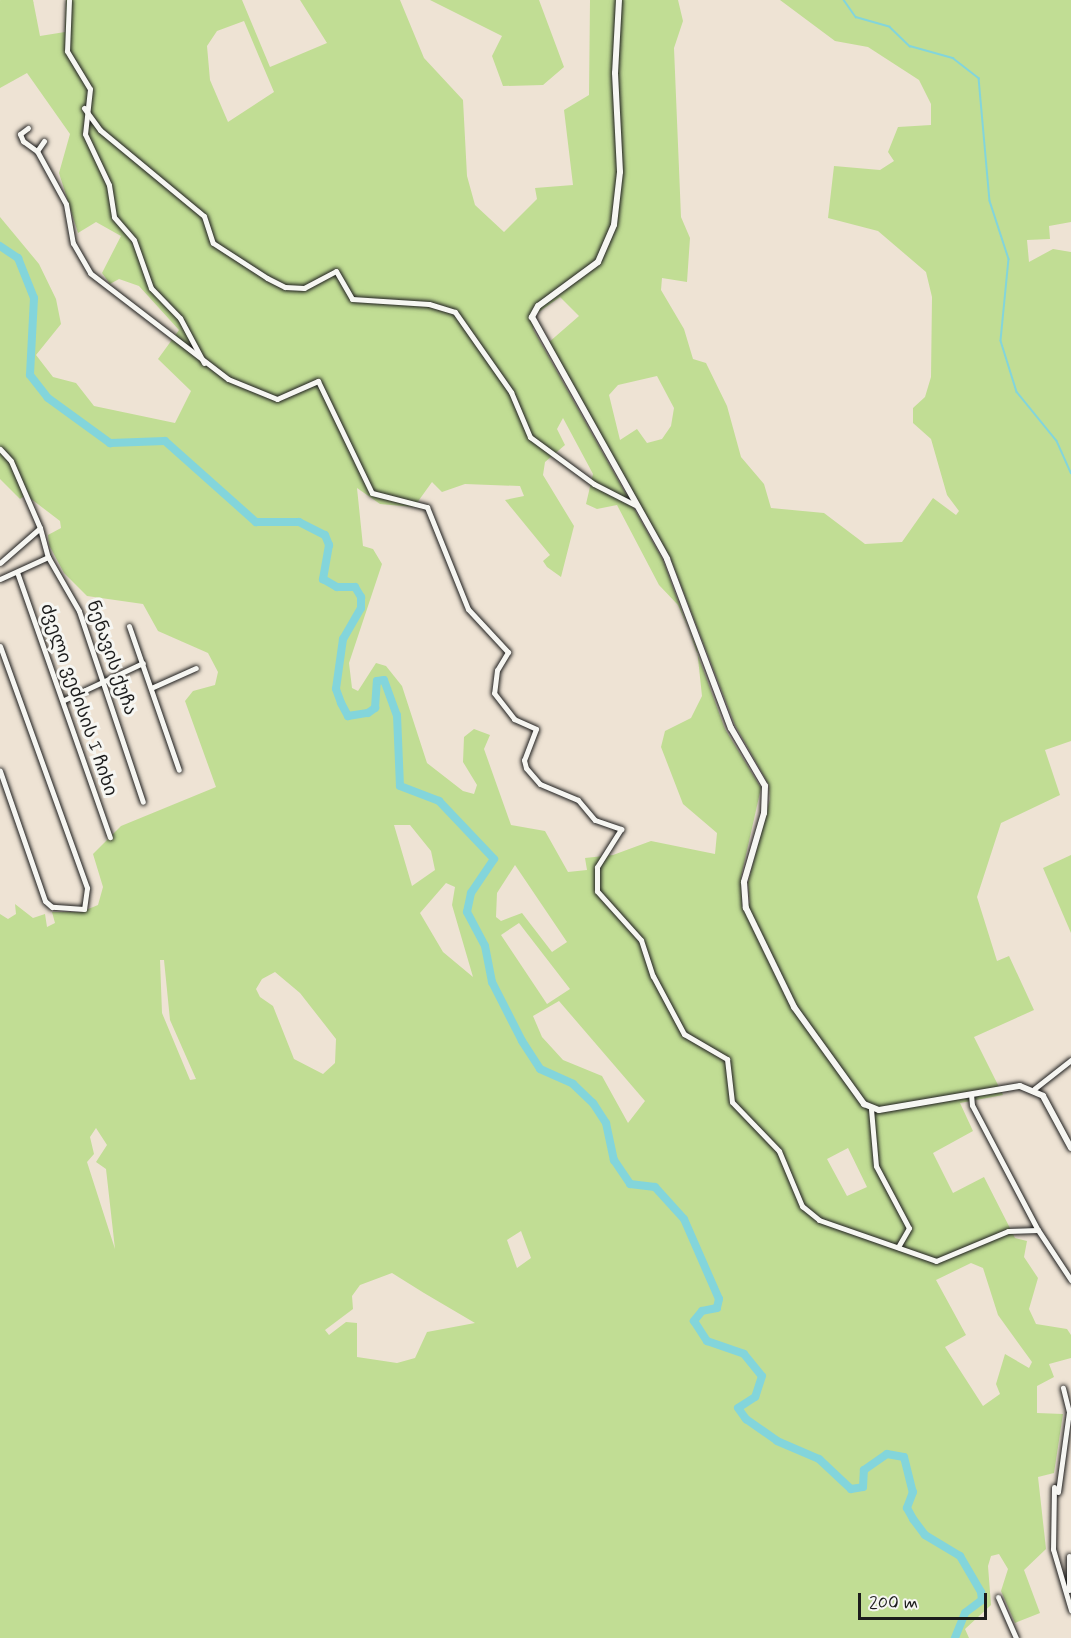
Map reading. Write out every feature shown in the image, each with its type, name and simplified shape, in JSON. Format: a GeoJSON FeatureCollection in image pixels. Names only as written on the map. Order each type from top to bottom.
{"type":"FeatureCollection","features":[{"type":"Feature","properties":{"kind":"street"},"geometry":{"type":"LineString","coordinates":[[69,0],[67,51],[90,89],[84,108],[88,146],[109,185],[114,217],[134,240],[152,288],[180,318],[204,363]]}},
{"type":"Feature","properties":{"kind":"street"},"geometry":{"type":"LineString","coordinates":[[619,0],[615,73],[620,172],[614,225],[598,262],[538,306],[532,316],[667,559],[731,728],[765,786],[764,813],[744,882],[746,908],[794,1007],[871,1109],[876,1166],[909,1228],[898,1247]]}},
{"type":"Feature","properties":{"kind":"street"},"geometry":{"type":"LineString","coordinates":[[84,108],[100,130],[204,216],[213,243],[267,278],[285,287],[304,288],[336,271],[352,298],[429,304],[455,312],[511,392],[530,437],[594,484],[637,507]]}},
{"type":"Feature","properties":{"kind":"street"},"geometry":{"type":"LineString","coordinates":[[28,128],[20,134],[23,141],[37,151],[66,204],[73,243],[90,273],[204,363],[277,399],[318,381],[372,493],[427,507],[468,609],[508,652],[497,670],[494,693],[513,719],[536,729],[524,760],[526,768],[540,784],[578,800],[595,820],[621,829],[593,880],[605,904],[641,940],[653,976],[684,1034],[727,1059],[732,1102],[779,1151],[802,1206],[819,1220],[936,1262],[1008,1231],[1038,1230]]}},
{"type":"Feature","properties":{"kind":"street"},"geometry":{"type":"LineString","coordinates":[[37,151],[44,141]]}},
{"type":"Feature","properties":{"kind":"street","name":"ნენავის ქუჩა"},"geometry":{"type":"LineString","coordinates":[[0,448],[11,461],[40,528],[48,556],[71,592],[104,679],[143,802]]}},
{"type":"Feature","properties":{"kind":"street"},"geometry":{"type":"LineString","coordinates":[[0,562],[40,528]]}},
{"type":"Feature","properties":{"kind":"street"},"geometry":{"type":"LineString","coordinates":[[0,579],[48,556]]}},
{"type":"Feature","properties":{"kind":"street","name":"ძველი ვეძისის I ჩიხი"},"geometry":{"type":"LineString","coordinates":[[17,572],[64,700],[110,837]]}},
{"type":"Feature","properties":{"kind":"street"},"geometry":{"type":"LineString","coordinates":[[129,626],[179,770]]}},
{"type":"Feature","properties":{"kind":"street"},"geometry":{"type":"LineString","coordinates":[[0,646],[87,888],[84,909],[52,907],[45,901],[0,771]]}},
{"type":"Feature","properties":{"kind":"street"},"geometry":{"type":"LineString","coordinates":[[64,700],[79,697],[104,679],[143,663]]}},
{"type":"Feature","properties":{"kind":"street"},"geometry":{"type":"LineString","coordinates":[[151,688],[196,668]]}},
{"type":"Feature","properties":{"kind":"street"},"geometry":{"type":"LineString","coordinates":[[871,1109],[971,1094],[1034,1089],[1071,1060]]}},
{"type":"Feature","properties":{"kind":"street"},"geometry":{"type":"LineString","coordinates":[[1034,1089],[1050,1106],[1071,1148]]}},
{"type":"Feature","properties":{"kind":"street"},"geometry":{"type":"LineString","coordinates":[[971,1094],[972,1105],[1038,1230],[1071,1280]]}},
{"type":"Feature","properties":{"kind":"street"},"geometry":{"type":"LineString","coordinates":[[1062,1388],[1070,1412],[1056,1509],[1053,1550],[1068,1592],[1071,1610]]}},
{"type":"Feature","properties":{"kind":"street"},"geometry":{"type":"LineString","coordinates":[[1054,1487],[1056,1509]]}},
{"type":"Feature","properties":{"kind":"street"},"geometry":{"type":"LineString","coordinates":[[1068,1592],[1069,1556]]}},
{"type":"Feature","properties":{"kind":"street"},"geometry":{"type":"LineString","coordinates":[[998,1597],[1016,1638]]}},
{"type":"Feature","properties":{"kind":"green space"},"geometry":{"type":"Polygon","coordinates":[[[0,0],[33,0],[40,36],[65,32],[66,0],[242,0],[270,67],[327,43],[300,0],[400,0],[424,58],[463,100],[467,176],[475,205],[504,232],[537,199],[535,188],[573,185],[564,110],[589,95],[590,0],[678,0],[683,21],[674,48],[681,217],[690,238],[687,282],[662,278],[661,290],[684,329],[693,359],[706,363],[727,406],[741,457],[764,484],[771,508],[824,513],[865,544],[902,542],[933,498],[956,515],[959,511],[947,495],[931,439],[913,423],[913,408],[925,397],[931,377],[932,297],[926,272],[878,231],[828,218],[834,166],[880,170],[894,161],[888,152],[898,127],[931,125],[931,104],[919,80],[868,47],[835,41],[780,0],[1071,0],[1071,222],[1049,226],[1050,239],[1027,240],[1029,262],[1053,249],[1071,252],[1071,741],[1045,750],[1060,795],[1001,823],[977,897],[997,961],[1009,956],[1034,1010],[974,1037],[1003,1095],[960,1103],[973,1131],[933,1153],[953,1193],[984,1177],[1015,1238],[1027,1241],[1024,1257],[1038,1278],[1029,1309],[1036,1324],[1067,1329],[1071,1335],[1071,1358],[1049,1364],[1054,1377],[1037,1386],[1037,1413],[1063,1414],[1054,1473],[1038,1477],[1046,1549],[1024,1570],[1040,1613],[1015,1623],[1001,1591],[1008,1569],[999,1554],[991,1556],[988,1566],[991,1605],[965,1629],[969,1638],[0,1638],[0,914],[8,919],[16,914],[15,904],[33,918],[45,914],[47,927],[55,923],[52,912],[81,912],[98,905],[103,887],[93,854],[121,826],[216,787],[185,701],[193,691],[215,685],[218,672],[208,653],[158,631],[143,604],[87,596],[64,573],[49,545],[48,535],[61,528],[60,521],[26,495],[20,499],[0,479],[0,217],[39,264],[56,299],[61,324],[36,355],[53,377],[76,383],[94,406],[175,423],[191,391],[158,359],[179,330],[139,286],[119,279],[110,284],[102,273],[121,236],[96,222],[78,233],[59,173],[70,134],[27,73],[0,88],[0,0]],[[244,21],[217,31],[207,46],[210,80],[228,122],[274,92],[244,21]],[[560,297],[536,314],[533,329],[663,560],[688,628],[678,605],[659,585],[617,505],[597,509],[586,504],[593,474],[563,418],[557,429],[565,445],[545,462],[543,475],[574,526],[561,577],[547,567],[543,561],[550,555],[505,500],[524,496],[520,486],[465,484],[442,492],[432,482],[414,507],[380,504],[357,488],[363,546],[373,549],[382,564],[349,663],[352,688],[358,691],[376,663],[386,666],[402,686],[427,763],[463,791],[474,794],[477,785],[463,762],[464,737],[474,729],[490,735],[484,749],[511,825],[545,831],[568,872],[587,870],[585,858],[613,855],[651,841],[715,854],[717,833],[683,804],[661,747],[665,731],[691,718],[702,696],[698,654],[725,729],[761,788],[741,877],[742,907],[750,903],[748,883],[770,799],[769,785],[735,725],[670,557],[548,343],[579,316],[560,297]],[[657,376],[618,385],[609,395],[620,440],[637,429],[647,443],[662,439],[671,426],[674,408],[657,376]],[[394,825],[412,886],[435,870],[431,851],[410,825],[394,825]],[[515,865],[497,893],[496,917],[501,921],[522,913],[552,952],[567,942],[515,865]],[[446,883],[420,913],[443,952],[473,977],[452,905],[455,887],[446,883]],[[519,923],[501,935],[547,1004],[570,989],[519,923]],[[160,960],[162,1013],[190,1080],[196,1079],[170,1020],[164,960],[160,960]],[[275,972],[262,979],[256,989],[260,997],[273,1006],[294,1059],[323,1074],[335,1063],[336,1039],[300,993],[275,972]],[[559,1001],[533,1016],[542,1037],[563,1060],[602,1076],[628,1123],[645,1101],[559,1001]],[[96,1128],[90,1137],[94,1154],[87,1162],[115,1249],[106,1169],[96,1162],[107,1145],[96,1128]],[[848,1148],[827,1159],[847,1196],[867,1187],[848,1148]],[[521,1231],[507,1240],[517,1268],[531,1258],[521,1231]],[[971,1263],[936,1280],[966,1335],[945,1347],[983,1406],[1000,1394],[996,1384],[1005,1354],[1029,1368],[1032,1362],[998,1315],[983,1268],[971,1263]],[[392,1273],[360,1285],[352,1296],[353,1309],[325,1330],[329,1335],[346,1322],[357,1323],[357,1357],[397,1363],[415,1358],[427,1332],[475,1323],[392,1273]]]}},
{"type":"Feature","properties":{"kind":"green space"},"geometry":{"type":"Polygon","coordinates":[[[430,0],[539,0],[564,67],[543,85],[503,86],[492,56],[502,36],[430,0]]]}},
{"type":"Feature","properties":{"kind":"green space"},"geometry":{"type":"Polygon","coordinates":[[[1071,855],[1071,933],[1043,868],[1071,855]]]}},
{"type":"Feature","properties":{"kind":"waterway"},"geometry":{"type":"LineString","coordinates":[[844,0],[856,17],[890,27],[910,46],[953,58],[979,78],[990,201],[1009,259],[1001,341],[1017,392],[1057,441],[1071,473]]}},
{"type":"Feature","properties":{"kind":"waterway"},"geometry":{"type":"LineString","coordinates":[[0,246],[18,258],[34,298],[30,375],[48,398],[110,443],[165,441],[256,522],[299,522],[325,535],[329,545],[323,579],[337,587],[355,587],[361,597],[361,608],[343,639],[336,689],[341,703],[348,716],[368,713],[375,708],[377,681],[384,680],[397,715],[400,786],[439,801],[494,859],[471,893],[467,912],[485,946],[492,982],[522,1041],[540,1069],[573,1084],[593,1103],[606,1123],[614,1160],[630,1184],[655,1187],[684,1219],[719,1299],[717,1308],[702,1311],[694,1321],[707,1341],[744,1354],[762,1376],[755,1397],[738,1408],[746,1419],[777,1441],[819,1459],[851,1489],[863,1487],[864,1470],[887,1454],[904,1457],[913,1492],[907,1508],[913,1519],[925,1535],[960,1556],[981,1592],[982,1600],[965,1613],[955,1638]]}}]}
